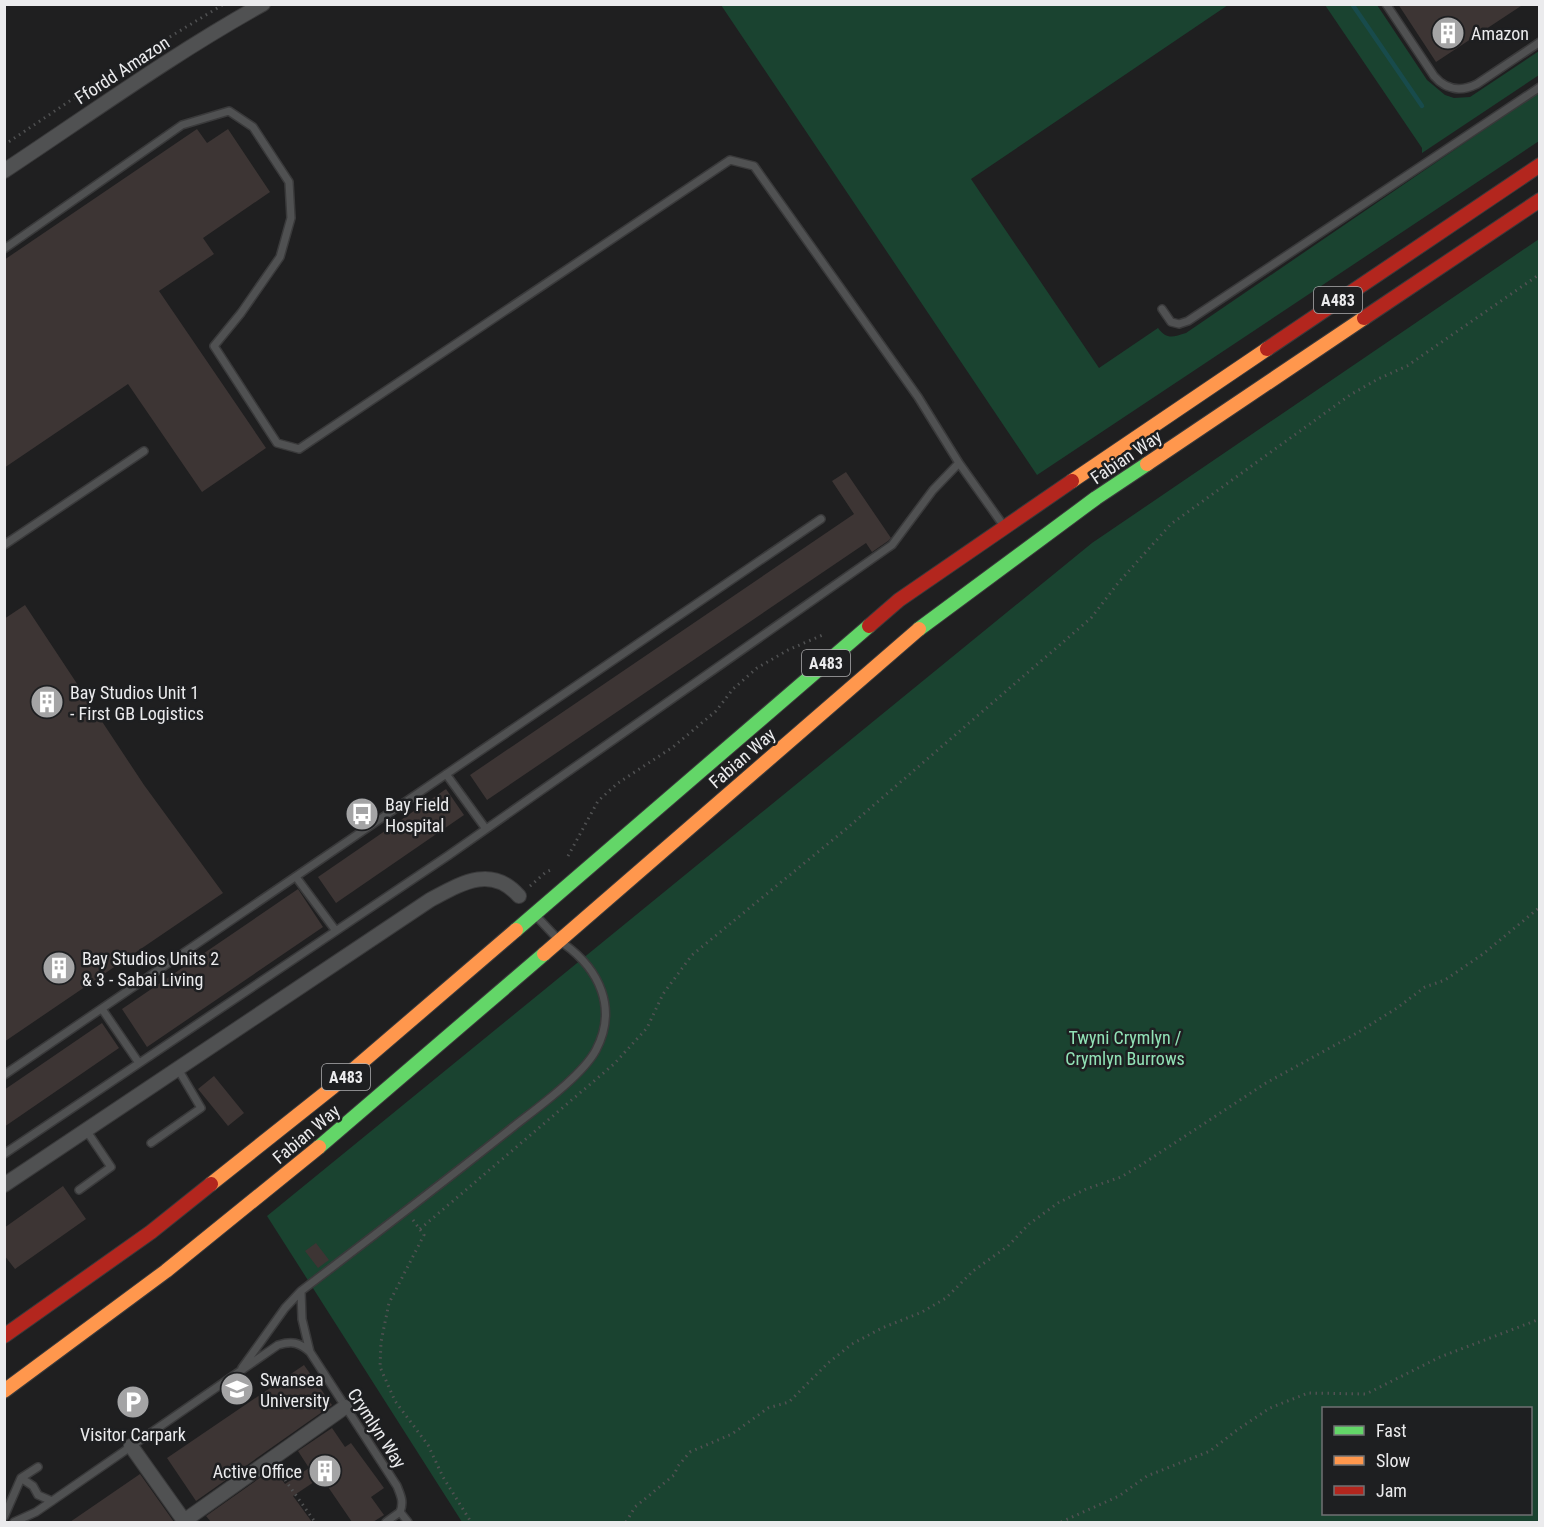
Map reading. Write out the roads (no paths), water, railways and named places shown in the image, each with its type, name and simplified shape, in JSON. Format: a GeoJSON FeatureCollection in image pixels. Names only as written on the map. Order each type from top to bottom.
{"type":"FeatureCollection","features":[{"type":"Feature","properties":{"kind":"highway","name":"Fabian Way"},"geometry":{"type":"LineString","coordinates":[[4,1336],[151,1232],[333,1088],[899,600],[1539,165]]}},
{"type":"Feature","properties":{"kind":"highway","name":"Fabian Way"},"geometry":{"type":"LineString","coordinates":[[4,1391],[166,1271],[246,1208],[438,1047],[924,625],[1096,498],[1539,200]]}},
{"type":"Feature","properties":{"kind":"street","name":"Ffordd Amazon"},"geometry":{"type":"LineString","coordinates":[[4,171],[143,77],[263,4]]}},
{"type":"Feature","properties":{"kind":"street"},"geometry":{"type":"LineString","coordinates":[[4,1185],[430,900],[474,880],[492,878],[513,888],[519,896]]}},
{"type":"Feature","properties":{"kind":"street"},"geometry":{"type":"LineString","coordinates":[[131,1446],[185,1522],[345,1407]]}},
{"type":"Feature","properties":{"kind":"lane"},"geometry":{"type":"LineString","coordinates":[[1386,4],[1430,71],[1441,84],[1449,88],[1468,88],[1477,84],[1539,42]]}},
{"type":"Feature","properties":{"kind":"lane"},"geometry":{"type":"LineString","coordinates":[[1162,309],[1171,322],[1179,324],[1188,321],[1539,87]]}},
{"type":"Feature","properties":{"kind":"lane"},"geometry":{"type":"LineString","coordinates":[[4,249],[182,125],[229,111],[253,127],[289,182],[291,218],[280,257],[241,313],[214,346],[277,443],[299,449],[730,160],[754,166],[918,397],[959,463],[1005,527]]}},
{"type":"Feature","properties":{"kind":"lane"},"geometry":{"type":"LineString","coordinates":[[4,545],[144,451]]}},
{"type":"Feature","properties":{"kind":"lane"},"geometry":{"type":"LineString","coordinates":[[4,1154],[486,829],[892,545],[933,490],[959,463]]}},
{"type":"Feature","properties":{"kind":"lane"},"geometry":{"type":"LineString","coordinates":[[4,1075],[821,519]]}},
{"type":"Feature","properties":{"kind":"lane"},"geometry":{"type":"LineString","coordinates":[[446,774],[486,829]]}},
{"type":"Feature","properties":{"kind":"lane"},"geometry":{"type":"LineString","coordinates":[[296,877],[336,931]]}},
{"type":"Feature","properties":{"kind":"lane"},"geometry":{"type":"LineString","coordinates":[[240,1372],[285,1308],[301,1291],[406,1212],[542,1104],[580,1070],[595,1052],[603,1034],[606,1012],[602,988],[576,953],[560,941],[519,896]]}},
{"type":"Feature","properties":{"kind":"lane"},"geometry":{"type":"LineString","coordinates":[[102,1009],[139,1063]]}},
{"type":"Feature","properties":{"kind":"lane"},"geometry":{"type":"LineString","coordinates":[[151,1143],[201,1108],[178,1070]]}},
{"type":"Feature","properties":{"kind":"lane"},"geometry":{"type":"LineString","coordinates":[[79,1190],[111,1167],[86,1130]]}},
{"type":"Feature","properties":{"kind":"lane","name":"Crymlyn Way"},"geometry":{"type":"LineString","coordinates":[[301,1291],[302,1319],[310,1352],[397,1486],[403,1505],[400,1512]]}},
{"type":"Feature","properties":{"kind":"lane"},"geometry":{"type":"LineString","coordinates":[[14,1522],[52,1502],[278,1345],[290,1341],[301,1344],[310,1352]]}},
{"type":"Feature","properties":{"kind":"lane"},"geometry":{"type":"LineString","coordinates":[[4,1517],[21,1478],[38,1467]]}},
{"type":"Feature","properties":{"kind":"lane"},"geometry":{"type":"LineString","coordinates":[[21,1478],[33,1486],[38,1495],[52,1502]]}},
{"type":"Feature","properties":{"kind":"lane"},"geometry":{"type":"LineString","coordinates":[[386,1522],[400,1512],[408,1522]]}},
{"type":"Feature","properties":{"kind":"waterway"},"geometry":{"type":"LineString","coordinates":[[1352,4],[1422,106]]}},
{"type":"Feature","properties":{"kind":"place","name":"Amazon"},"geometry":{"type":"Point","coordinates":[1448,33]}},
{"type":"Feature","properties":{"kind":"place","name":"Bay Studios Unit 1 - First GB Logistics"},"geometry":{"type":"Point","coordinates":[47,702]}},
{"type":"Feature","properties":{"kind":"place","name":"Bay Field Hospital"},"geometry":{"type":"Point","coordinates":[362,814]}},
{"type":"Feature","properties":{"kind":"place","name":"Bay Studios Units 2 & 3 - Sabai Living"},"geometry":{"type":"Point","coordinates":[59,968]}},
{"type":"Feature","properties":{"kind":"place","name":"Swansea University"},"geometry":{"type":"Point","coordinates":[237,1389]}},
{"type":"Feature","properties":{"kind":"place","name":"Visitor Carpark"},"geometry":{"type":"Point","coordinates":[133,1402]}},
{"type":"Feature","properties":{"kind":"place","name":"Active Office"},"geometry":{"type":"Point","coordinates":[325,1471]}},
{"type":"Feature","properties":{"kind":"park label","name":"Twyni Crymlyn / Crymlyn Burrows"},"geometry":{"type":"Point","coordinates":[1125,1047]}}]}
